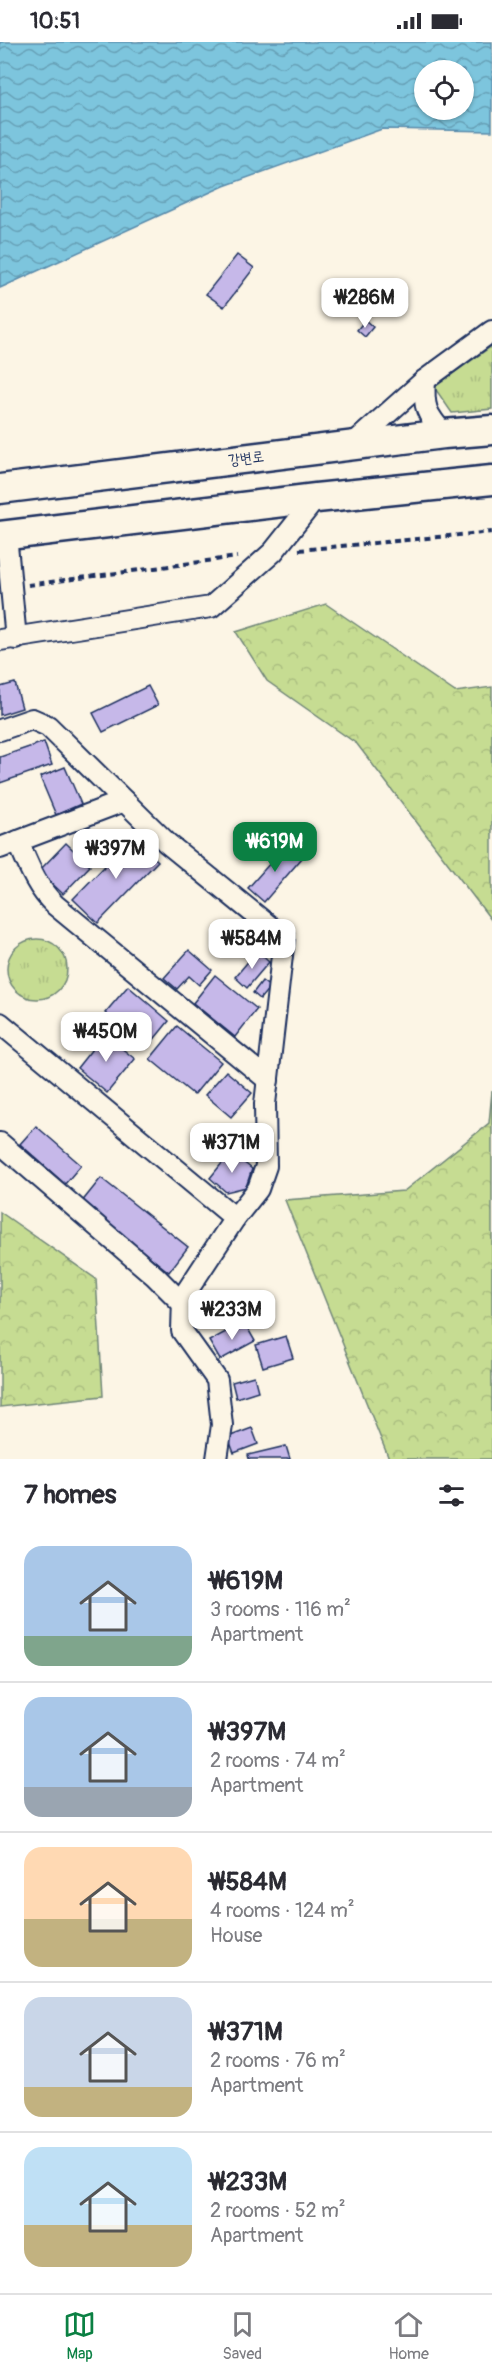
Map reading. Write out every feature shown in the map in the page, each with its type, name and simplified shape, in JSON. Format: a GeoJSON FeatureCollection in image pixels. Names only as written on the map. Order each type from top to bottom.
{"type":"FeatureCollection","features":[{"type":"Feature","properties":{"kind":"main road","name":"강변로"},"geometry":{"type":"LineString","coordinates":[[0,489],[492,430]]}},
{"type":"Feature","properties":{"kind":"main road"},"geometry":{"type":"LineString","coordinates":[[3,535],[492,480]]}},
{"type":"Feature","properties":{"kind":"street"},"geometry":{"type":"LineString","coordinates":[[352,446],[426,380],[492,331]]}},
{"type":"Feature","properties":{"kind":"street"},"geometry":{"type":"LineString","coordinates":[[426,380],[424,401],[429,417],[444,434]]}},
{"type":"Feature","properties":{"kind":"street"},"geometry":{"type":"LineString","coordinates":[[3,535],[8,640],[212,607],[273,552],[316,498]]}},
{"type":"Feature","properties":{"kind":"street"},"geometry":{"type":"LineString","coordinates":[[0,730],[32,719],[48,726],[167,843],[284,938],[265,1104],[266,1166],[258,1189],[235,1218],[183,1297],[182,1331],[217,1380],[222,1425],[217,1459]]}},
{"type":"Feature","properties":{"kind":"street"},"geometry":{"type":"LineString","coordinates":[[124,801],[9,844],[55,905],[268,1080]]}},
{"type":"Feature","properties":{"kind":"street"},"geometry":{"type":"LineString","coordinates":[[0,1023],[235,1218]]}},
{"type":"Feature","properties":{"kind":"street"},"geometry":{"type":"LineString","coordinates":[[0,1143],[155,1276],[183,1304]]}},
{"type":"Feature","properties":{"kind":"green space"},"geometry":{"type":"Polygon","coordinates":[[[492,346],[492,409],[452,413],[434,387],[492,346]]]}},
{"type":"Feature","properties":{"kind":"green space"},"geometry":{"type":"Polygon","coordinates":[[[326,604],[455,692],[492,687],[492,921],[357,744],[267,681],[236,632],[326,604]]]}},
{"type":"Feature","properties":{"kind":"green space"},"geometry":{"type":"Polygon","coordinates":[[[37,939],[54,944],[62,952],[67,969],[62,986],[54,994],[37,999],[20,994],[12,986],[7,969],[12,952],[20,944],[37,939]]]}},
{"type":"Feature","properties":{"kind":"green space"},"geometry":{"type":"Polygon","coordinates":[[[492,1091],[492,1459],[389,1459],[285,1200],[404,1191],[489,1123],[492,1091]]]}},
{"type":"Feature","properties":{"kind":"green space"},"geometry":{"type":"Polygon","coordinates":[[[0,1212],[96,1279],[103,1396],[0,1407],[0,1212]]]}},
{"type":"Feature","properties":{"kind":"water"},"geometry":{"type":"Polygon","coordinates":[[[0,42],[492,42],[492,131],[382,129],[224,186],[0,288],[0,42]]]}},
{"type":"Feature","properties":{"kind":"building"},"geometry":{"type":"Polygon","coordinates":[[[237,255],[254,268],[224,307],[206,294],[237,255]]]}},
{"type":"Feature","properties":{"kind":"building"},"geometry":{"type":"Polygon","coordinates":[[[365,320],[373,327],[365,337],[357,330],[365,320]]]}},
{"type":"Feature","properties":{"kind":"building"},"geometry":{"type":"Polygon","coordinates":[[[15,683],[22,708],[0,715],[0,687],[15,683]]]}},
{"type":"Feature","properties":{"kind":"building"},"geometry":{"type":"Polygon","coordinates":[[[148,686],[158,705],[103,732],[93,713],[148,686]]]}},
{"type":"Feature","properties":{"kind":"building"},"geometry":{"type":"Polygon","coordinates":[[[44,742],[52,765],[0,783],[0,757],[44,742]]]}},
{"type":"Feature","properties":{"kind":"building"},"geometry":{"type":"Polygon","coordinates":[[[65,767],[81,804],[56,815],[40,777],[65,767]]]}},
{"type":"Feature","properties":{"kind":"building"},"geometry":{"type":"Polygon","coordinates":[[[133,837],[158,861],[98,923],[73,899],[133,837]]]}},
{"type":"Feature","properties":{"kind":"building"},"geometry":{"type":"Polygon","coordinates":[[[66,843],[90,866],[63,894],[39,871],[66,843]]]}},
{"type":"Feature","properties":{"kind":"building"},"geometry":{"type":"Polygon","coordinates":[[[287,844],[302,858],[264,902],[248,888],[287,844]]]}},
{"type":"Feature","properties":{"kind":"building"},"geometry":{"type":"Polygon","coordinates":[[[189,950],[212,970],[199,985],[189,976],[177,989],[164,978],[189,950]]]}},
{"type":"Feature","properties":{"kind":"building"},"geometry":{"type":"Polygon","coordinates":[[[257,951],[269,962],[247,988],[235,977],[257,951]]]}},
{"type":"Feature","properties":{"kind":"building"},"geometry":{"type":"Polygon","coordinates":[[[215,975],[257,1009],[235,1037],[193,1003],[215,975]]]}},
{"type":"Feature","properties":{"kind":"building"},"geometry":{"type":"Polygon","coordinates":[[[262,981],[270,987],[260,999],[253,993],[262,981]]]}},
{"type":"Feature","properties":{"kind":"building"},"geometry":{"type":"Polygon","coordinates":[[[128,986],[169,1021],[147,1048],[105,1013],[128,986]]]}},
{"type":"Feature","properties":{"kind":"building"},"geometry":{"type":"Polygon","coordinates":[[[177,1026],[221,1062],[194,1095],[150,1059],[177,1026]]]}},
{"type":"Feature","properties":{"kind":"building"},"geometry":{"type":"Polygon","coordinates":[[[104,1034],[135,1059],[107,1093],[77,1068],[104,1034]]]}},
{"type":"Feature","properties":{"kind":"building"},"geometry":{"type":"Polygon","coordinates":[[[226,1071],[252,1093],[231,1117],[205,1095],[226,1071]]]}},
{"type":"Feature","properties":{"kind":"building"},"geometry":{"type":"Polygon","coordinates":[[[36,1126],[81,1165],[65,1184],[20,1144],[36,1126]]]}},
{"type":"Feature","properties":{"kind":"building"},"geometry":{"type":"Polygon","coordinates":[[[231,1152],[252,1169],[246,1187],[226,1192],[210,1178],[231,1152]]]}},
{"type":"Feature","properties":{"kind":"building"},"geometry":{"type":"Polygon","coordinates":[[[101,1178],[188,1247],[169,1272],[81,1203],[101,1178]]]}},
{"type":"Feature","properties":{"kind":"building"},"geometry":{"type":"Polygon","coordinates":[[[244,1322],[255,1341],[220,1360],[209,1341],[244,1322]]]}},
{"type":"Feature","properties":{"kind":"building"},"geometry":{"type":"Polygon","coordinates":[[[286,1336],[293,1358],[263,1367],[256,1345],[286,1336]]]}},
{"type":"Feature","properties":{"kind":"building"},"geometry":{"type":"Polygon","coordinates":[[[254,1376],[258,1391],[236,1398],[232,1382],[254,1376]]]}},
{"type":"Feature","properties":{"kind":"building"},"geometry":{"type":"Polygon","coordinates":[[[252,1428],[258,1444],[234,1453],[228,1437],[252,1428]]]}},
{"type":"Feature","properties":{"kind":"building"},"geometry":{"type":"Polygon","coordinates":[[[286,1446],[290,1459],[249,1459],[248,1455],[286,1446]]]}}]}
